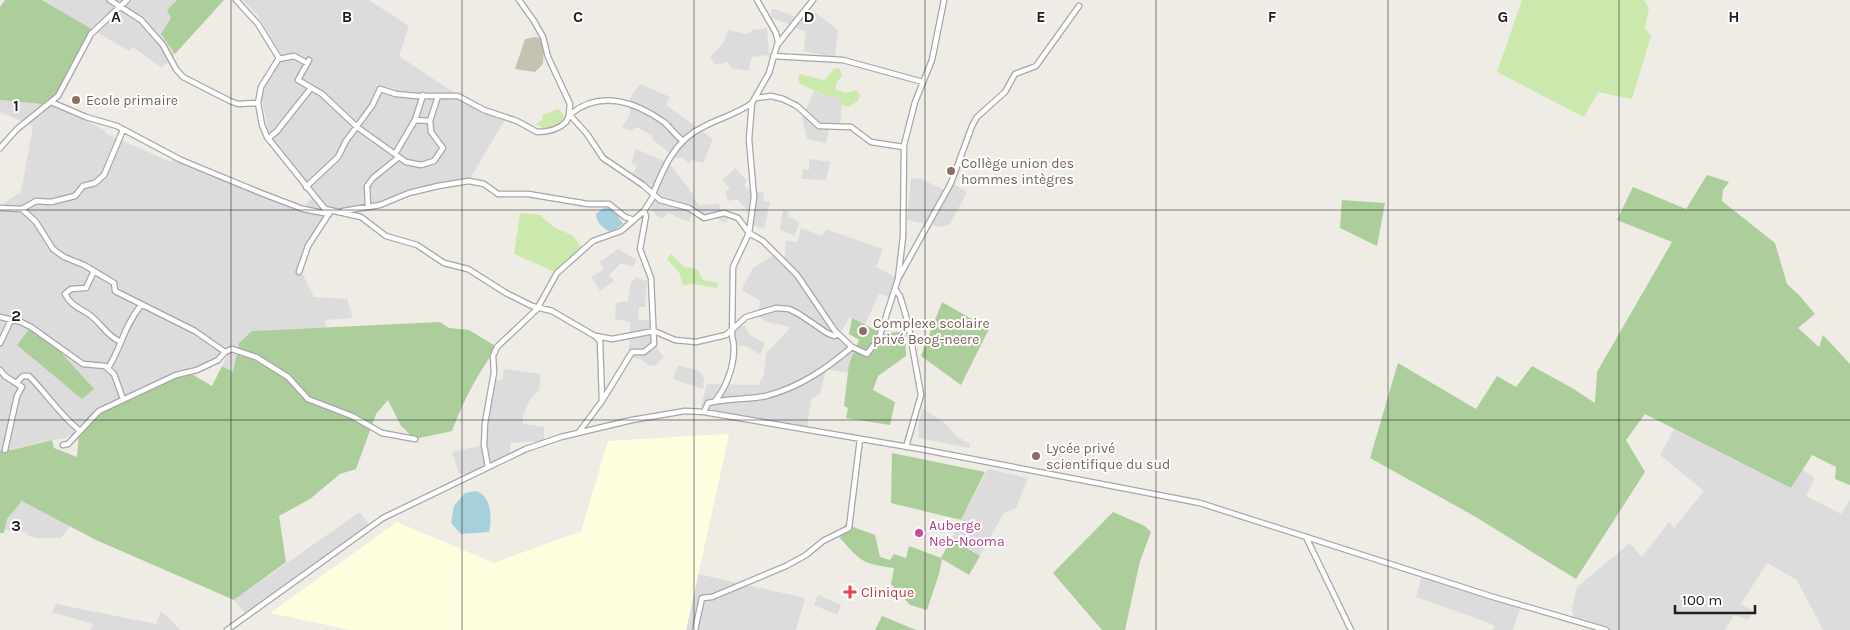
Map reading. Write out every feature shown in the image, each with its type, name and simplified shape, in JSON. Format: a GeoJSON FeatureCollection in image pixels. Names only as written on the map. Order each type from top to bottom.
{"type":"FeatureCollection","features":[{"type":"Feature","properties":{"kind":"street"},"geometry":{"type":"LineString","coordinates":[[110,0],[147,27],[163,45],[176,69],[183,77],[238,104],[258,103]]}},
{"type":"Feature","properties":{"kind":"street"},"geometry":{"type":"LineString","coordinates":[[0,148],[17,129],[51,102],[66,83],[91,34],[128,0]]}},
{"type":"Feature","properties":{"kind":"street"},"geometry":{"type":"LineString","coordinates":[[236,0],[258,24],[279,59]]}},
{"type":"Feature","properties":{"kind":"street"},"geometry":{"type":"LineString","coordinates":[[306,187],[338,157],[356,126],[372,106],[380,89],[396,94],[458,96],[484,110],[517,121],[537,132],[558,128],[567,121],[570,104],[548,57],[543,38],[519,0]]}},
{"type":"Feature","properties":{"kind":"street"},"geometry":{"type":"LineString","coordinates":[[757,0],[776,32],[778,45]]}},
{"type":"Feature","properties":{"kind":"street"},"geometry":{"type":"LineString","coordinates":[[488,467],[484,445],[485,423],[494,372],[494,356],[497,347],[537,308],[556,273],[593,240],[621,231],[644,211],[654,195],[665,164],[683,141],[702,127],[738,112],[752,103],[769,73],[778,45],[813,0]]}},
{"type":"Feature","properties":{"kind":"street"},"geometry":{"type":"LineString","coordinates":[[898,280],[903,238],[904,147],[907,126],[932,60],[944,0]]}},
{"type":"Feature","properties":{"kind":"street"},"geometry":{"type":"LineString","coordinates":[[569,114],[587,134],[603,158],[665,202],[689,208],[704,218],[724,213],[735,216],[749,233],[768,246],[797,275],[838,334],[852,347],[867,354],[875,344],[898,280],[951,184],[977,116],[1005,92],[1015,74],[1036,66],[1080,6]]}},
{"type":"Feature","properties":{"kind":"street"},"geometry":{"type":"LineString","coordinates":[[329,213],[306,187],[269,138],[262,125],[258,103],[261,87],[279,59],[294,56],[308,62],[298,80],[322,94],[356,126],[397,156],[414,165],[434,162],[443,148],[431,132],[430,120],[438,96]]}},
{"type":"Feature","properties":{"kind":"street"},"geometry":{"type":"LineString","coordinates":[[774,56],[843,60],[923,82]]}},
{"type":"Feature","properties":{"kind":"street"},"geometry":{"type":"LineString","coordinates":[[269,138],[278,131],[311,88]]}},
{"type":"Feature","properties":{"kind":"street"},"geometry":{"type":"LineString","coordinates":[[368,206],[367,186],[397,156],[415,120],[423,95]]}},
{"type":"Feature","properties":{"kind":"street"},"geometry":{"type":"LineString","coordinates":[[756,98],[770,96],[783,99],[797,106],[819,126],[851,127],[871,142],[904,147]]}},
{"type":"Feature","properties":{"kind":"street"},"geometry":{"type":"LineString","coordinates":[[569,114],[595,101],[610,99],[626,102],[661,120],[683,141]]}},
{"type":"Feature","properties":{"kind":"street"},"geometry":{"type":"LineString","coordinates":[[51,102],[86,117],[105,122],[158,146],[181,160],[297,207],[329,213],[340,212],[380,205],[409,193],[469,181],[484,184],[498,194],[528,194],[588,204],[609,204],[625,218],[634,220]]}},
{"type":"Feature","properties":{"kind":"street"},"geometry":{"type":"LineString","coordinates":[[715,401],[723,392],[735,346],[733,329],[733,267],[749,233],[754,190],[749,139],[752,103]]}},
{"type":"Feature","properties":{"kind":"street"},"geometry":{"type":"LineString","coordinates":[[415,120],[430,120]]}},
{"type":"Feature","properties":{"kind":"street"},"geometry":{"type":"LineString","coordinates":[[0,208],[22,208],[36,201],[51,202],[75,196],[83,186],[95,183],[104,175],[123,130]]}},
{"type":"Feature","properties":{"kind":"street"},"geometry":{"type":"LineString","coordinates":[[22,208],[36,222],[54,249],[64,257],[114,283],[115,291],[195,330],[225,352]]}},
{"type":"Feature","properties":{"kind":"street"},"geometry":{"type":"LineString","coordinates":[[578,432],[602,401],[632,352],[644,352],[654,344],[651,278],[640,249],[646,216],[644,211]]}},
{"type":"Feature","properties":{"kind":"street"},"geometry":{"type":"LineString","coordinates":[[340,212],[361,216],[386,236],[417,245],[444,263],[468,269],[506,293],[537,308],[552,311],[595,336],[600,341],[602,401]]}},
{"type":"Feature","properties":{"kind":"street"},"geometry":{"type":"LineString","coordinates":[[298,272],[308,246],[329,213]]}},
{"type":"Feature","properties":{"kind":"street"},"geometry":{"type":"LineString","coordinates":[[94,271],[86,288],[71,289],[66,294],[74,306],[91,316],[108,335],[119,341]]}},
{"type":"Feature","properties":{"kind":"street"},"geometry":{"type":"LineString","coordinates":[[895,289],[900,296],[908,323],[921,395],[906,447]]}},
{"type":"Feature","properties":{"kind":"street"},"geometry":{"type":"LineString","coordinates":[[108,368],[118,352],[119,341],[126,326],[141,305]]}},
{"type":"Feature","properties":{"kind":"street"},"geometry":{"type":"LineString","coordinates":[[595,336],[612,339],[654,331],[675,340],[696,342],[726,334],[746,317],[776,308],[789,309],[827,333],[834,336],[838,334]]}},
{"type":"Feature","properties":{"kind":"street"},"geometry":{"type":"LineString","coordinates":[[0,317],[31,327],[86,365],[100,364],[108,368],[114,374],[123,399]]}},
{"type":"Feature","properties":{"kind":"street"},"geometry":{"type":"LineString","coordinates":[[0,343],[11,320]]}},
{"type":"Feature","properties":{"kind":"street"},"geometry":{"type":"LineString","coordinates":[[704,412],[708,403],[765,396],[798,384],[824,370],[852,347]]}},
{"type":"Feature","properties":{"kind":"street"},"geometry":{"type":"LineString","coordinates":[[63,445],[68,444],[98,411],[176,375],[196,370],[218,360],[225,352],[232,349],[256,357],[288,377],[308,399],[352,416],[382,433],[415,439]]}},
{"type":"Feature","properties":{"kind":"street"},"geometry":{"type":"LineString","coordinates":[[0,370],[5,376],[22,387],[16,396],[5,450]]}},
{"type":"Feature","properties":{"kind":"street"},"geometry":{"type":"LineString","coordinates":[[17,382],[26,374],[29,376],[46,393],[58,412],[79,430]]}},
{"type":"Feature","properties":{"kind":"street"},"geometry":{"type":"LineString","coordinates":[[227,630],[383,518],[488,467],[526,449],[578,432],[685,411],[704,412],[860,438],[1200,504],[1481,593],[1606,630]]}},
{"type":"Feature","properties":{"kind":"street"},"geometry":{"type":"LineString","coordinates":[[695,630],[702,598],[712,597],[786,566],[806,555],[823,541],[850,528],[860,438]]}},
{"type":"Feature","properties":{"kind":"street"},"geometry":{"type":"LineString","coordinates":[[1306,537],[1351,630]]}},
{"type":"Feature","properties":{"kind":"shaded area"},"geometry":{"type":"Polygon","coordinates":[[[42,0],[177,0],[167,10],[172,17],[162,34],[175,54],[162,68],[133,47],[129,51],[42,0]]]}},
{"type":"Feature","properties":{"kind":"shaded area"},"geometry":{"type":"Polygon","coordinates":[[[242,0],[369,0],[409,26],[399,56],[459,96],[506,118],[469,180],[405,193],[371,204],[333,211],[319,229],[303,260],[302,273],[314,297],[347,299],[353,318],[325,320],[326,328],[252,331],[239,343],[233,372],[222,366],[230,350],[195,370],[98,408],[86,417],[73,434],[65,438],[40,442],[12,450],[0,450],[0,213],[7,201],[21,192],[33,126],[0,112],[0,100],[52,105],[69,111],[104,130],[107,134],[171,162],[174,157],[245,189],[302,210],[313,196],[295,167],[275,146],[268,129],[261,94],[263,87],[276,69],[281,54],[257,14],[242,0]]]}},
{"type":"Feature","properties":{"kind":"shaded area"},"geometry":{"type":"Polygon","coordinates":[[[807,6],[838,30],[835,58],[804,51],[806,32],[771,17],[771,10],[775,9],[798,18],[807,6]]]}},
{"type":"Feature","properties":{"kind":"shaded area"},"geometry":{"type":"Polygon","coordinates":[[[767,28],[769,55],[752,57],[748,71],[732,68],[727,62],[716,65],[710,57],[724,42],[728,30],[747,34],[753,30],[767,28]]]}},
{"type":"Feature","properties":{"kind":"shaded area"},"geometry":{"type":"Polygon","coordinates":[[[540,38],[544,49],[543,64],[535,72],[515,69],[525,39],[540,38]]]}},
{"type":"Feature","properties":{"kind":"shaded area"},"geometry":{"type":"Polygon","coordinates":[[[640,84],[670,97],[666,105],[713,139],[703,163],[692,160],[689,163],[681,157],[677,159],[652,139],[653,136],[637,127],[630,131],[622,127],[630,115],[630,98],[640,84]]]}},
{"type":"Feature","properties":{"kind":"shaded area"},"geometry":{"type":"Polygon","coordinates":[[[814,91],[829,97],[834,96],[838,98],[842,105],[840,127],[830,127],[826,143],[807,139],[802,118],[814,91]]]}},
{"type":"Feature","properties":{"kind":"shaded area"},"geometry":{"type":"Polygon","coordinates":[[[636,149],[669,163],[693,194],[694,199],[699,205],[719,204],[721,214],[729,217],[726,223],[719,220],[717,215],[707,218],[693,210],[689,222],[668,213],[662,219],[657,216],[648,206],[654,193],[631,176],[637,166],[631,163],[636,149]]]}},
{"type":"Feature","properties":{"kind":"shaded area"},"geometry":{"type":"Polygon","coordinates":[[[809,159],[830,162],[826,180],[802,179],[803,169],[809,170],[809,159]]]}},
{"type":"Feature","properties":{"kind":"shaded area"},"geometry":{"type":"Polygon","coordinates":[[[735,168],[747,181],[744,185],[749,190],[764,193],[763,201],[770,202],[764,229],[753,225],[750,213],[737,199],[728,201],[725,192],[730,189],[722,180],[735,168]]]}},
{"type":"Feature","properties":{"kind":"shaded area"},"geometry":{"type":"Polygon","coordinates":[[[919,178],[946,191],[951,183],[967,192],[950,224],[942,227],[907,220],[911,179],[919,178]]]}},
{"type":"Feature","properties":{"kind":"shaded area"},"geometry":{"type":"Polygon","coordinates":[[[783,209],[789,212],[788,217],[799,222],[795,236],[780,230],[783,209]]]}},
{"type":"Feature","properties":{"kind":"shaded area"},"geometry":{"type":"Polygon","coordinates":[[[801,228],[822,236],[826,229],[883,249],[876,267],[896,277],[889,297],[879,294],[865,325],[850,317],[839,335],[857,347],[849,363],[848,373],[826,369],[820,394],[811,399],[807,429],[705,411],[701,406],[707,384],[758,385],[764,375],[766,353],[791,327],[767,322],[757,316],[761,301],[741,290],[753,268],[776,253],[784,261],[786,240],[797,242],[801,228]]]}},
{"type":"Feature","properties":{"kind":"shaded area"},"geometry":{"type":"Polygon","coordinates":[[[618,249],[637,260],[632,267],[621,263],[609,275],[614,281],[600,291],[591,277],[604,269],[600,262],[618,249]]]}},
{"type":"Feature","properties":{"kind":"shaded area"},"geometry":{"type":"Polygon","coordinates":[[[636,277],[647,281],[645,307],[639,307],[638,320],[652,320],[654,344],[664,357],[656,365],[649,366],[642,360],[629,357],[630,322],[615,319],[616,303],[628,301],[631,283],[636,277]]]}},
{"type":"Feature","properties":{"kind":"shaded area"},"geometry":{"type":"Polygon","coordinates":[[[745,326],[750,335],[765,343],[760,355],[746,346],[735,346],[732,336],[739,327],[745,326]]]}},
{"type":"Feature","properties":{"kind":"shaded area"},"geometry":{"type":"Polygon","coordinates":[[[678,365],[699,371],[704,379],[703,389],[673,379],[678,365]]]}},
{"type":"Feature","properties":{"kind":"shaded area"},"geometry":{"type":"Polygon","coordinates":[[[504,369],[541,374],[539,390],[530,400],[523,415],[523,424],[544,427],[544,441],[510,443],[510,456],[472,475],[459,474],[452,452],[487,444],[492,380],[502,380],[504,369]]]}},
{"type":"Feature","properties":{"kind":"shaded area"},"geometry":{"type":"Polygon","coordinates":[[[922,408],[945,423],[956,436],[970,444],[969,448],[919,438],[918,427],[922,408]]]}},
{"type":"Feature","properties":{"kind":"shaded area"},"geometry":{"type":"Polygon","coordinates":[[[1674,429],[1791,488],[1803,470],[1815,478],[1806,496],[1841,514],[1850,500],[1850,630],[1823,630],[1797,580],[1767,563],[1741,604],[1753,611],[1748,620],[1734,615],[1725,630],[1606,630],[1574,621],[1572,608],[1577,587],[1630,543],[1642,557],[1669,522],[1674,528],[1704,491],[1660,455],[1674,429]]]}},
{"type":"Feature","properties":{"kind":"shaded area"},"geometry":{"type":"Polygon","coordinates":[[[729,435],[686,630],[351,630],[270,613],[397,522],[494,563],[581,531],[608,441],[729,435]]]}},
{"type":"Feature","properties":{"kind":"shaded area"},"geometry":{"type":"Polygon","coordinates":[[[988,469],[1028,478],[1016,508],[1004,513],[980,556],[951,539],[988,469]]]}},
{"type":"Feature","properties":{"kind":"shaded area"},"geometry":{"type":"Polygon","coordinates":[[[22,501],[71,525],[61,538],[38,538],[28,536],[28,533],[5,530],[7,519],[22,501]]]}},
{"type":"Feature","properties":{"kind":"shaded area"},"geometry":{"type":"Polygon","coordinates":[[[360,512],[370,526],[246,614],[234,600],[360,512]]]}},
{"type":"Feature","properties":{"kind":"shaded area"},"geometry":{"type":"Polygon","coordinates":[[[698,574],[805,598],[796,630],[686,630],[698,574]]]}},
{"type":"Feature","properties":{"kind":"shaded area"},"geometry":{"type":"Polygon","coordinates":[[[1422,575],[1521,605],[1513,630],[1493,630],[1495,626],[1489,623],[1416,597],[1422,575]]]}},
{"type":"Feature","properties":{"kind":"shaded area"},"geometry":{"type":"Polygon","coordinates":[[[818,595],[841,605],[837,615],[814,605],[818,595]]]}},
{"type":"Feature","properties":{"kind":"shaded area"},"geometry":{"type":"Polygon","coordinates":[[[56,604],[156,624],[161,611],[181,630],[90,630],[93,624],[52,612],[56,604]]]}},
{"type":"Feature","properties":{"kind":"green space"},"geometry":{"type":"Polygon","coordinates":[[[5,0],[42,0],[95,31],[60,96],[52,105],[0,100],[0,7],[5,0]]]}},
{"type":"Feature","properties":{"kind":"green space"},"geometry":{"type":"Polygon","coordinates":[[[177,0],[224,0],[175,54],[161,34],[171,18],[167,10],[177,0]]]}},
{"type":"Feature","properties":{"kind":"green space"},"geometry":{"type":"Polygon","coordinates":[[[1522,0],[1644,0],[1649,8],[1645,28],[1651,36],[1632,99],[1598,92],[1584,117],[1497,72],[1522,0]]]}},
{"type":"Feature","properties":{"kind":"green space"},"geometry":{"type":"Polygon","coordinates":[[[835,68],[840,69],[842,76],[836,83],[836,89],[845,93],[856,90],[860,95],[858,101],[848,107],[842,105],[838,98],[834,96],[829,97],[800,84],[798,79],[800,74],[824,80],[835,68]]]}},
{"type":"Feature","properties":{"kind":"green space"},"geometry":{"type":"Polygon","coordinates":[[[558,109],[563,113],[564,119],[560,123],[545,129],[536,124],[543,119],[542,115],[558,109]]]}},
{"type":"Feature","properties":{"kind":"green space"},"geometry":{"type":"Polygon","coordinates":[[[1707,175],[1729,182],[1723,190],[1722,201],[1775,243],[1787,284],[1815,314],[1798,328],[1819,347],[1823,335],[1850,364],[1850,485],[1835,479],[1836,467],[1812,455],[1791,488],[1645,414],[1626,440],[1645,472],[1576,579],[1474,516],[1370,458],[1398,363],[1476,409],[1497,376],[1516,387],[1532,366],[1595,403],[1597,372],[1672,242],[1617,220],[1633,187],[1686,209],[1707,175]]]}},
{"type":"Feature","properties":{"kind":"green space"},"geometry":{"type":"Polygon","coordinates":[[[1342,200],[1385,203],[1377,246],[1340,228],[1342,200]]]}},
{"type":"Feature","properties":{"kind":"green space"},"geometry":{"type":"Polygon","coordinates":[[[520,213],[540,215],[555,228],[572,235],[583,249],[557,273],[514,254],[520,213]]]}},
{"type":"Feature","properties":{"kind":"green space"},"geometry":{"type":"Polygon","coordinates":[[[671,254],[683,266],[698,270],[703,280],[719,283],[717,288],[694,284],[683,285],[679,272],[667,259],[671,254]]]}},
{"type":"Feature","properties":{"kind":"green space"},"geometry":{"type":"Polygon","coordinates":[[[942,302],[989,329],[961,385],[921,356],[942,302]]]}},
{"type":"Feature","properties":{"kind":"green space"},"geometry":{"type":"Polygon","coordinates":[[[852,318],[883,334],[905,331],[906,356],[878,376],[873,390],[895,402],[890,425],[846,418],[848,408],[844,406],[849,364],[859,340],[849,334],[852,318]]]}},
{"type":"Feature","properties":{"kind":"green space"},"geometry":{"type":"Polygon","coordinates":[[[440,322],[449,328],[469,330],[497,347],[471,388],[452,431],[415,439],[401,426],[388,400],[376,414],[356,469],[340,474],[310,499],[279,516],[286,562],[234,600],[96,540],[22,501],[7,519],[4,533],[0,533],[0,450],[12,450],[52,440],[54,448],[77,457],[82,424],[98,408],[188,372],[212,386],[222,366],[233,372],[239,343],[252,331],[440,322]]]}},
{"type":"Feature","properties":{"kind":"green space"},"geometry":{"type":"Polygon","coordinates":[[[30,328],[56,347],[94,389],[82,399],[17,345],[30,328]]]}},
{"type":"Feature","properties":{"kind":"green space"},"geometry":{"type":"Polygon","coordinates":[[[892,453],[985,472],[961,520],[891,503],[892,453]]]}},
{"type":"Feature","properties":{"kind":"green space"},"geometry":{"type":"Polygon","coordinates":[[[1113,512],[1145,526],[1151,532],[1140,561],[1125,630],[1102,630],[1053,573],[1113,512]]]}},
{"type":"Feature","properties":{"kind":"green space"},"geometry":{"type":"Polygon","coordinates":[[[845,524],[875,535],[880,557],[890,560],[894,554],[906,558],[909,546],[941,558],[951,539],[980,556],[969,575],[942,559],[927,610],[910,605],[891,584],[894,568],[869,563],[853,552],[840,538],[845,524]]]}},
{"type":"Feature","properties":{"kind":"green space"},"geometry":{"type":"Polygon","coordinates":[[[882,616],[916,630],[875,630],[882,616]]]}},
{"type":"Feature","properties":{"kind":"water"},"geometry":{"type":"Polygon","coordinates":[[[608,207],[615,211],[623,224],[611,232],[601,225],[596,217],[596,214],[602,209],[608,207]]]}},
{"type":"Feature","properties":{"kind":"water"},"geometry":{"type":"Polygon","coordinates":[[[476,491],[485,498],[490,508],[489,532],[461,534],[451,523],[454,506],[465,493],[476,491]]]}},
{"type":"Feature","properties":{"kind":"place","name":"Ecole primaire"},"geometry":{"type":"Point","coordinates":[76,100]}},
{"type":"Feature","properties":{"kind":"place","name":"Collège union des hommes intègres"},"geometry":{"type":"Point","coordinates":[951,171]}},
{"type":"Feature","properties":{"kind":"place","name":"Complexe scolaire privé Beog-neere"},"geometry":{"type":"Point","coordinates":[863,331]}},
{"type":"Feature","properties":{"kind":"place","name":"Lycée privé scientifique du sud"},"geometry":{"type":"Point","coordinates":[1036,456]}},
{"type":"Feature","properties":{"kind":"place","name":"Auberge Neb-Nooma"},"geometry":{"type":"Point","coordinates":[919,533]}},
{"type":"Feature","properties":{"kind":"place","name":"Clinique"},"geometry":{"type":"Point","coordinates":[850,592]}}]}
